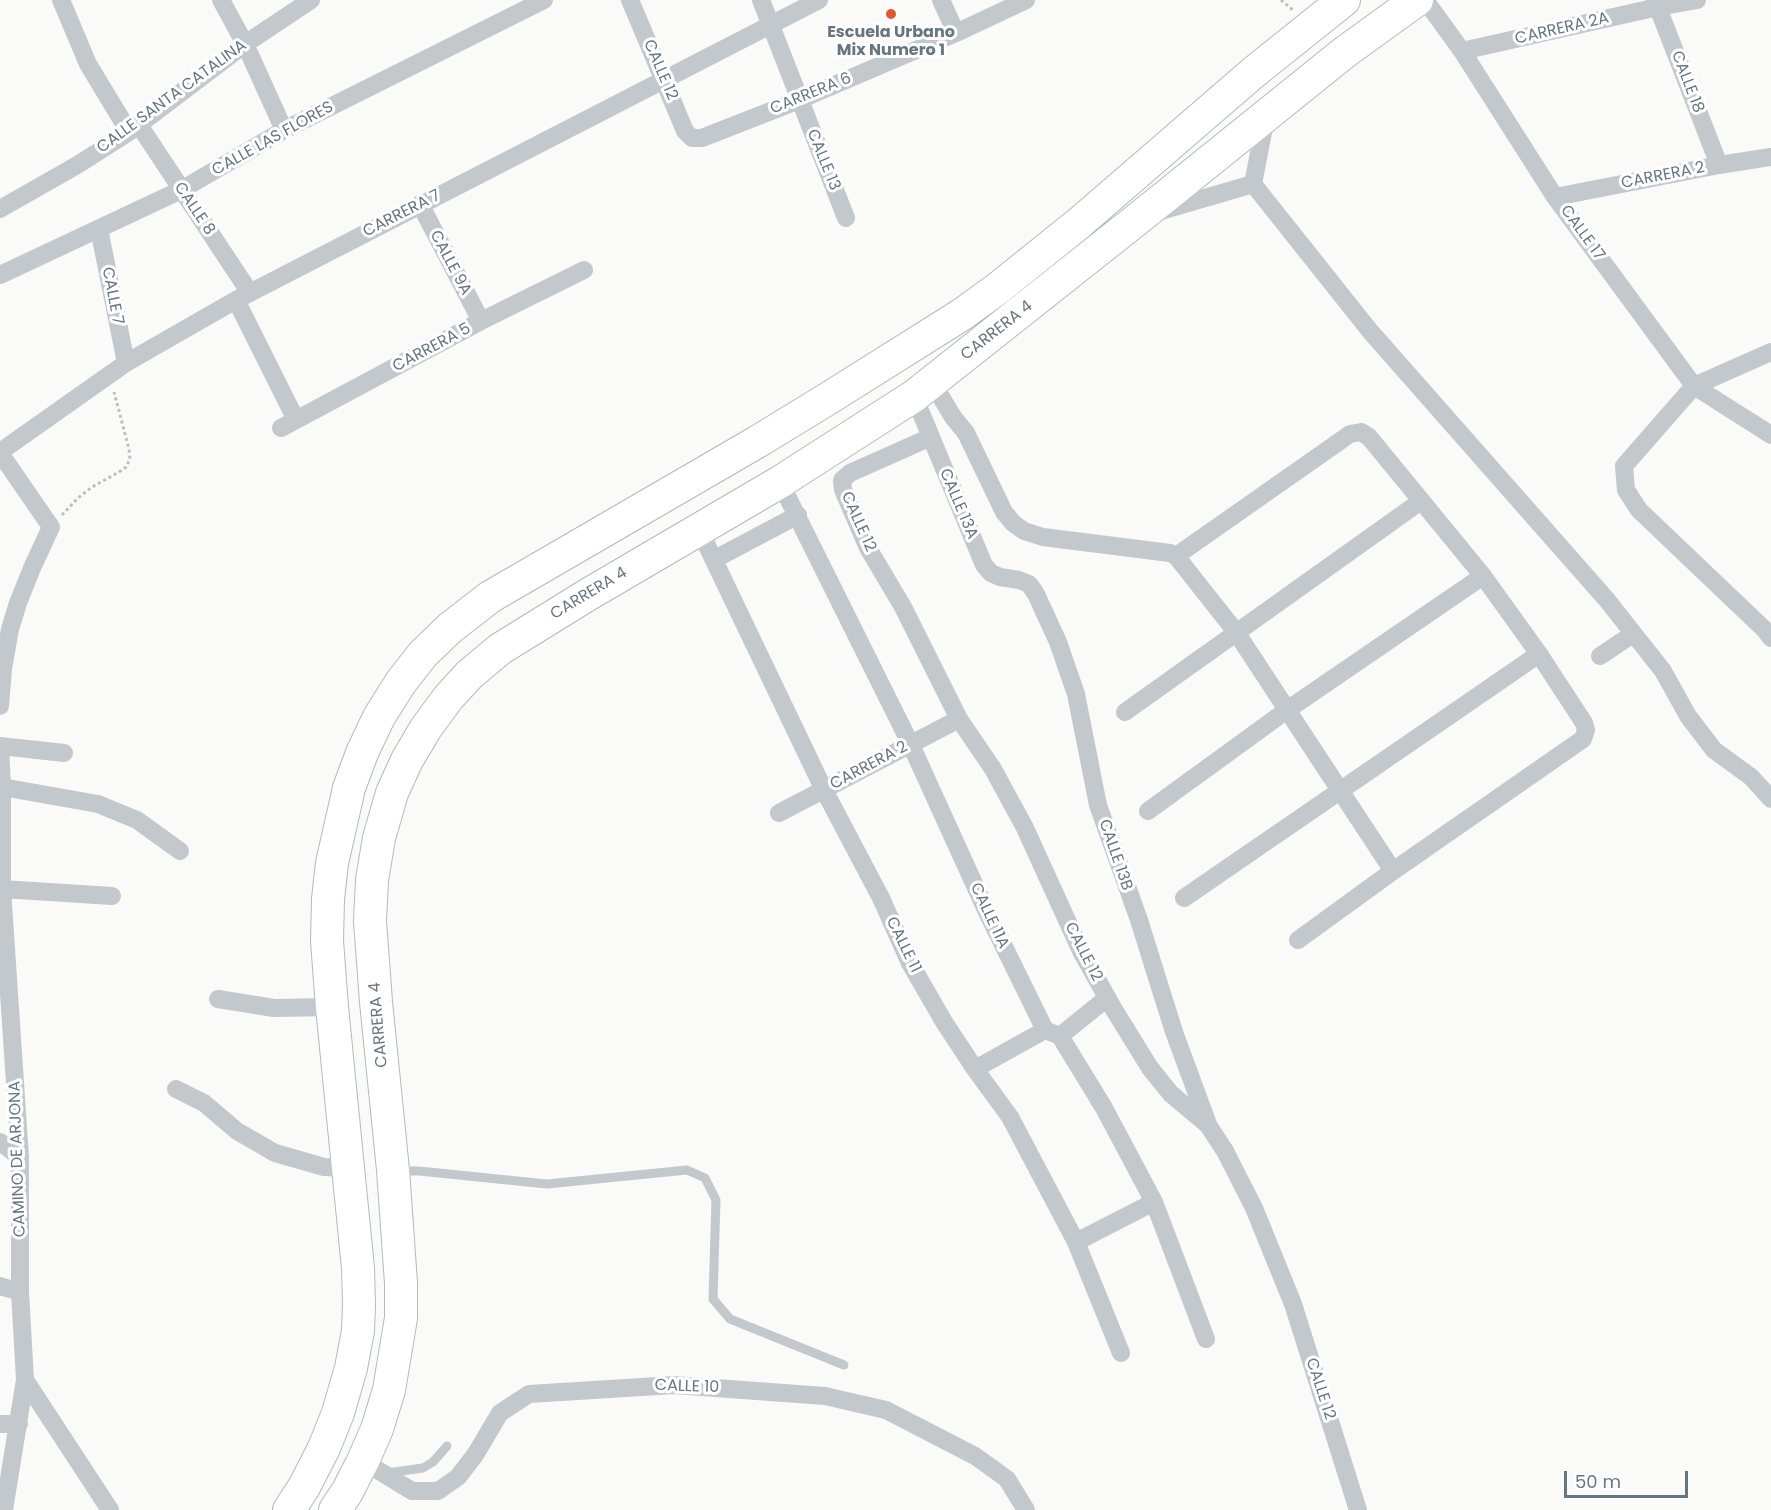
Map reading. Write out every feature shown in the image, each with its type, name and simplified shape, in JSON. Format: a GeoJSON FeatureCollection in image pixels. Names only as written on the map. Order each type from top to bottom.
{"type":"FeatureCollection","features":[{"type":"Feature","properties":{"kind":"highway","name":"CARRERA 4"},"geometry":{"type":"LineString","coordinates":[[289,1510],[324,1448],[338,1413],[351,1368],[358,1332],[357,1268],[327,941],[332,863],[349,788],[362,753],[379,717],[406,675],[423,654],[450,628],[490,597],[757,442],[961,315],[1044,253],[1254,72],[1344,0]]}},
{"type":"Feature","properties":{"kind":"highway","name":"CARRERA 4"},"geometry":{"type":"LineString","coordinates":[[335,1510],[374,1468],[377,1429],[389,1390],[401,1318],[401,1283],[393,1170],[370,921],[372,880],[379,838],[392,793],[407,760],[426,728],[448,698],[469,675],[500,649],[780,482],[929,385],[1345,52],[1417,0]]}},
{"type":"Feature","properties":{"kind":"highway"},"geometry":{"type":"LineString","coordinates":[[565,553],[589,594]]}},
{"type":"Feature","properties":{"kind":"street","name":"CALLE 8"},"geometry":{"type":"LineString","coordinates":[[60,0],[88,64],[181,190],[243,297],[289,424]]}},
{"type":"Feature","properties":{"kind":"street"},"geometry":{"type":"LineString","coordinates":[[221,0],[245,44],[284,130]]}},
{"type":"Feature","properties":{"kind":"street","name":"CALLE SANTA CATALINA"},"geometry":{"type":"LineString","coordinates":[[0,209],[134,129],[245,44],[311,0]]}},
{"type":"Feature","properties":{"kind":"street","name":"CALLE LAS FLORES"},"geometry":{"type":"LineString","coordinates":[[0,275],[181,190],[284,130],[544,0]]}},
{"type":"Feature","properties":{"kind":"street","name":"CALLE 12"},"geometry":{"type":"LineString","coordinates":[[630,0],[685,131],[692,138]]}},
{"type":"Feature","properties":{"kind":"street","name":"CALLE 13"},"geometry":{"type":"LineString","coordinates":[[761,0],[846,218]]}},
{"type":"Feature","properties":{"kind":"street","name":"CARRERA 7"},"geometry":{"type":"LineString","coordinates":[[0,453],[126,363],[243,297],[819,0]]}},
{"type":"Feature","properties":{"kind":"street"},"geometry":{"type":"LineString","coordinates":[[940,0],[957,33]]}},
{"type":"Feature","properties":{"kind":"street","name":"CARRERA 6"},"geometry":{"type":"LineString","coordinates":[[692,138],[702,138],[799,100],[957,33],[1026,0]]}},
{"type":"Feature","properties":{"kind":"street","name":"CALLE 17"},"geometry":{"type":"LineString","coordinates":[[1425,0],[1461,51],[1555,197],[1694,386],[1771,435]]}},
{"type":"Feature","properties":{"kind":"street","name":"CARRERA 2A"},"geometry":{"type":"LineString","coordinates":[[1461,51],[1656,4],[1698,0]]}},
{"type":"Feature","properties":{"kind":"street","name":"CALLE 18"},"geometry":{"type":"LineString","coordinates":[[1656,4],[1719,165]]}},
{"type":"Feature","properties":{"kind":"street"},"geometry":{"type":"LineString","coordinates":[[1266,116],[1253,184],[1370,331],[1599,591],[1663,671],[1688,716],[1714,750],[1751,777],[1771,799]]}},
{"type":"Feature","properties":{"kind":"street","name":"CARRERA 2"},"geometry":{"type":"LineString","coordinates":[[1555,197],[1771,157]]}},
{"type":"Feature","properties":{"kind":"street"},"geometry":{"type":"LineString","coordinates":[[1140,217],[1253,184]]}},
{"type":"Feature","properties":{"kind":"street","name":"CALLE 9A"},"geometry":{"type":"LineString","coordinates":[[420,204],[481,321]]}},
{"type":"Feature","properties":{"kind":"street","name":"CALLE 7"},"geometry":{"type":"LineString","coordinates":[[99,229],[126,363]]}},
{"type":"Feature","properties":{"kind":"street","name":"CARRERA 5"},"geometry":{"type":"LineString","coordinates":[[289,424],[481,321],[584,270]]}},
{"type":"Feature","properties":{"kind":"street"},"geometry":{"type":"LineString","coordinates":[[1771,352],[1694,386],[1624,466],[1626,490],[1639,510],[1771,638]]}},
{"type":"Feature","properties":{"kind":"street"},"geometry":{"type":"LineString","coordinates":[[929,385],[966,433],[1004,512],[1024,531],[1043,537],[1170,553],[1176,556],[1236,632],[1394,871]]}},
{"type":"Feature","properties":{"kind":"street","name":"CALLE 13A"},"geometry":{"type":"LineString","coordinates":[[929,385],[931,437],[984,565],[991,573],[1000,577],[1029,584]]}},
{"type":"Feature","properties":{"kind":"street"},"geometry":{"type":"LineString","coordinates":[[1176,556],[1350,434],[1361,432],[1369,437],[1483,576],[1539,654],[1584,723],[1586,730],[1583,739],[1298,940]]}},
{"type":"Feature","properties":{"kind":"street","name":"CALLE 12"},"geometry":{"type":"LineString","coordinates":[[931,437],[850,473],[842,480],[843,490],[868,548],[903,607],[959,719],[993,769],[1025,828],[1081,951],[1107,998],[1150,1068],[1171,1094],[1208,1125],[1225,1151],[1254,1208],[1293,1304],[1358,1510]]}},
{"type":"Feature","properties":{"kind":"street"},"geometry":{"type":"LineString","coordinates":[[0,453],[51,527],[32,568],[10,629],[0,706]]}},
{"type":"Feature","properties":{"kind":"street","name":"CALLE 11A"},"geometry":{"type":"LineString","coordinates":[[780,482],[910,745],[987,912],[1052,1033],[1104,1108],[1154,1202],[1206,1340]]}},
{"type":"Feature","properties":{"kind":"street"},"geometry":{"type":"LineString","coordinates":[[1125,712],[1421,501]]}},
{"type":"Feature","properties":{"kind":"street"},"geometry":{"type":"LineString","coordinates":[[715,560],[798,516]]}},
{"type":"Feature","properties":{"kind":"street","name":"CALLE 11"},"geometry":{"type":"LineString","coordinates":[[699,529],[824,790],[881,898],[910,963],[944,1022],[1010,1117],[1076,1242],[1121,1353]]}},
{"type":"Feature","properties":{"kind":"street"},"geometry":{"type":"LineString","coordinates":[[1148,811],[1287,710],[1483,576]]}},
{"type":"Feature","properties":{"kind":"street","name":"CALLE 13B"},"geometry":{"type":"LineString","coordinates":[[1029,584],[1058,642],[1076,694],[1098,805],[1174,1032],[1208,1125]]}},
{"type":"Feature","properties":{"kind":"street"},"geometry":{"type":"LineString","coordinates":[[1600,656],[1633,634]]}},
{"type":"Feature","properties":{"kind":"street"},"geometry":{"type":"LineString","coordinates":[[1184,898],[1539,654]]}},
{"type":"Feature","properties":{"kind":"street","name":"CARRERA 2"},"geometry":{"type":"LineString","coordinates":[[779,813],[959,719]]}},
{"type":"Feature","properties":{"kind":"street"},"geometry":{"type":"LineString","coordinates":[[0,747],[63,753]]}},
{"type":"Feature","properties":{"kind":"street","name":"CAMINO DE ARJONA"},"geometry":{"type":"LineString","coordinates":[[0,747],[2,889],[20,1157],[20,1292],[25,1380]]}},
{"type":"Feature","properties":{"kind":"street"},"geometry":{"type":"LineString","coordinates":[[2,787],[98,804],[137,820],[180,851]]}},
{"type":"Feature","properties":{"kind":"street"},"geometry":{"type":"LineString","coordinates":[[2,889],[112,896]]}},
{"type":"Feature","properties":{"kind":"street"},"geometry":{"type":"LineString","coordinates":[[975,1069],[1052,1033],[1107,998]]}},
{"type":"Feature","properties":{"kind":"street"},"geometry":{"type":"LineString","coordinates":[[218,999],[274,1008],[332,1008]]}},
{"type":"Feature","properties":{"kind":"street"},"geometry":{"type":"LineString","coordinates":[[176,1089],[204,1103],[237,1131],[275,1153],[324,1167],[348,1168]]}},
{"type":"Feature","properties":{"kind":"street"},"geometry":{"type":"LineString","coordinates":[[0,1142],[20,1157]]}},
{"type":"Feature","properties":{"kind":"street"},"geometry":{"type":"LineString","coordinates":[[1076,1242],[1154,1202]]}},
{"type":"Feature","properties":{"kind":"street"},"geometry":{"type":"LineString","coordinates":[[0,1286],[20,1292]]}},
{"type":"Feature","properties":{"kind":"street"},"geometry":{"type":"LineString","coordinates":[[4,1510],[25,1380]]}},
{"type":"Feature","properties":{"kind":"street"},"geometry":{"type":"LineString","coordinates":[[25,1380],[96,1485],[110,1510]]}},
{"type":"Feature","properties":{"kind":"street","name":"CALLE 10"},"geometry":{"type":"LineString","coordinates":[[374,1468],[412,1491],[438,1491],[464,1470],[500,1413],[530,1394],[674,1385],[825,1396],[886,1410],[983,1462],[1007,1479],[1026,1510]]}},
{"type":"Feature","properties":{"kind":"street"},"geometry":{"type":"LineString","coordinates":[[0,1424],[19,1424]]}},
{"type":"Feature","properties":{"kind":"lane"},"geometry":{"type":"LineString","coordinates":[[393,1170],[547,1184],[687,1170],[705,1178],[716,1200],[713,1299],[730,1319],[844,1365]]}},
{"type":"Feature","properties":{"kind":"lane"},"geometry":{"type":"LineString","coordinates":[[374,1468],[423,1468],[433,1462],[447,1446]]}},
{"type":"Feature","properties":{"kind":"path"},"geometry":{"type":"LineString","coordinates":[[51,527],[78,498],[119,472],[130,459],[109,375]]}},
{"type":"Feature","properties":{"kind":"place","name":"Escuela Urbano Mix Numero 1"},"geometry":{"type":"Point","coordinates":[891,14]}}]}
